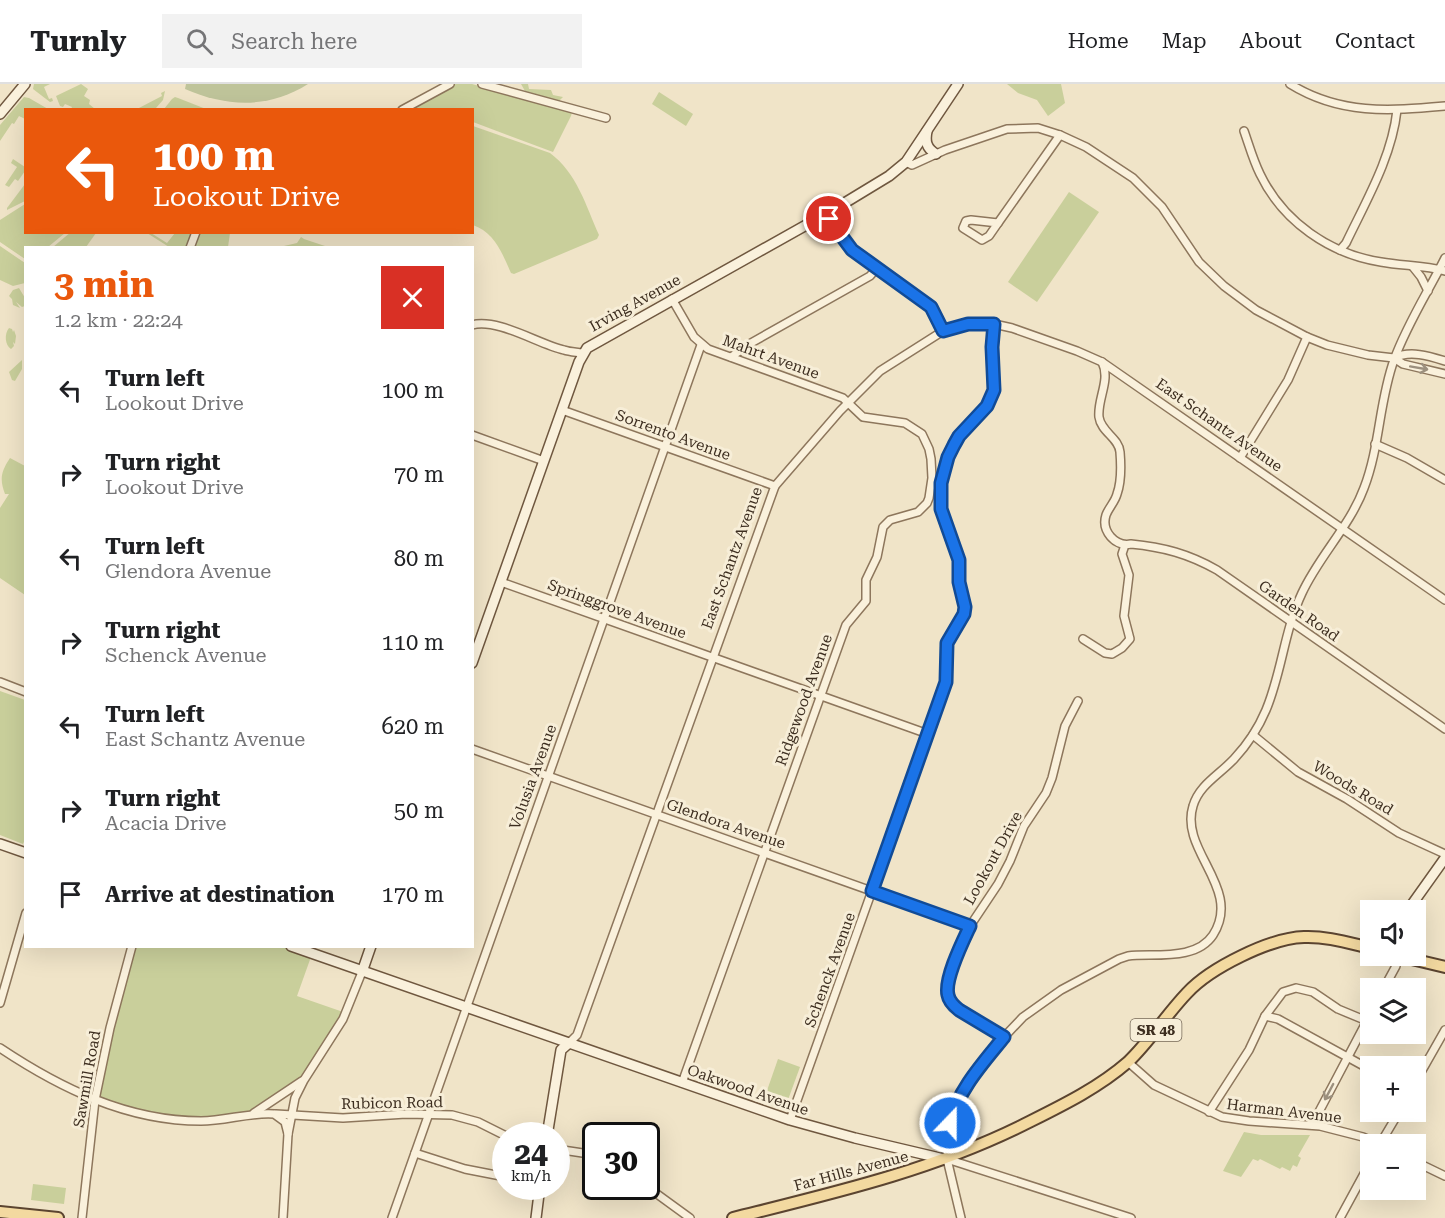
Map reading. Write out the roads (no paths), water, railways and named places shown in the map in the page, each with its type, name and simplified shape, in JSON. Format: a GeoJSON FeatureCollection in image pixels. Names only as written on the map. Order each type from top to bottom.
{"type":"FeatureCollection","features":[{"type":"Feature","properties":{"kind":"main road","name":"Far Hills Avenue"},"geometry":{"type":"LineString","coordinates":[[733,1218],[908,1172],[947,1159],[994,1139],[1078,1096],[1128,1062],[1189,990],[1225,964],[1273,944],[1297,937],[1322,938],[1360,946]]}},
{"type":"Feature","properties":{"kind":"main road"},"geometry":{"type":"LineString","coordinates":[[1426,965],[1445,967]]}},
{"type":"Feature","properties":{"kind":"main road"},"geometry":{"type":"LineString","coordinates":[[0,1212],[58,1218]]}},
{"type":"Feature","properties":{"kind":"street"},"geometry":{"type":"LineString","coordinates":[[0,114],[25,84]]}},
{"type":"Feature","properties":{"kind":"street"},"geometry":{"type":"LineString","coordinates":[[406,108],[450,84]]}},
{"type":"Feature","properties":{"kind":"street"},"geometry":{"type":"LineString","coordinates":[[482,84],[606,118]]}},
{"type":"Feature","properties":{"kind":"street","name":"Irving Avenue"},"geometry":{"type":"LineString","coordinates":[[474,657],[582,353],[601,338],[875,185],[906,162],[958,84]]}},
{"type":"Feature","properties":{"kind":"street"},"geometry":{"type":"LineString","coordinates":[[1290,84],[1337,105],[1378,111],[1445,106]]}},
{"type":"Feature","properties":{"kind":"street"},"geometry":{"type":"LineString","coordinates":[[1340,250],[1346,243],[1379,171],[1391,140],[1397,110]]}},
{"type":"Feature","properties":{"kind":"street"},"geometry":{"type":"LineString","coordinates":[[906,162],[912,165],[996,132],[1017,128],[1038,128],[1060,135],[1086,147],[1133,178],[1162,207],[1199,262],[1224,286],[1256,309],[1307,337],[1346,350],[1394,358],[1403,364],[1445,374]]}},
{"type":"Feature","properties":{"kind":"street"},"geometry":{"type":"LineString","coordinates":[[927,130],[926,142],[931,151],[936,154]]}},
{"type":"Feature","properties":{"kind":"street"},"geometry":{"type":"LineString","coordinates":[[1244,131],[1260,174],[1284,210],[1317,238],[1340,250],[1381,262],[1442,270]]}},
{"type":"Feature","properties":{"kind":"street"},"geometry":{"type":"LineString","coordinates":[[998,223],[971,220],[966,221],[963,228],[982,240],[989,236],[1060,135]]}},
{"type":"Feature","properties":{"kind":"street"},"geometry":{"type":"LineString","coordinates":[[826,214],[849,247],[931,307],[943,331]]}},
{"type":"Feature","properties":{"kind":"street"},"geometry":{"type":"LineString","coordinates":[[961,1218],[947,1159],[949,1131],[955,1108],[969,1083],[1018,1021],[1036,1006],[1070,985],[1117,960],[1128,956],[1187,952],[1208,941],[1213,934],[1219,918],[1219,895],[1212,873],[1193,838],[1190,819],[1192,809],[1201,790],[1233,760],[1253,735],[1272,693],[1290,621],[1312,574],[1364,489],[1394,358],[1428,291],[1442,270],[1445,258]]}},
{"type":"Feature","properties":{"kind":"street"},"geometry":{"type":"LineString","coordinates":[[1413,267],[1428,291]]}},
{"type":"Feature","properties":{"kind":"street"},"geometry":{"type":"LineString","coordinates":[[731,357],[751,343],[862,281],[877,268]]}},
{"type":"Feature","properties":{"kind":"street","name":"Mahrt Avenue"},"geometry":{"type":"LineString","coordinates":[[672,299],[701,345],[843,398],[848,402]]}},
{"type":"Feature","properties":{"kind":"street"},"geometry":{"type":"LineString","coordinates":[[474,325],[488,324],[501,327],[564,350],[582,353]]}},
{"type":"Feature","properties":{"kind":"street","name":"East Schantz Avenue"},"geometry":{"type":"LineString","coordinates":[[549,1122],[561,1050],[577,1035],[775,486],[848,402],[880,372],[943,331],[968,324],[994,324],[1012,328],[1102,362],[1445,600]]}},
{"type":"Feature","properties":{"kind":"street","name":"Schenck Avenue"},"geometry":{"type":"LineString","coordinates":[[790,1120],[946,682],[947,643],[962,619],[965,607],[961,591],[959,560],[945,522],[940,496],[944,470],[951,451],[959,436],[987,406],[994,390],[992,347],[994,324]]}},
{"type":"Feature","properties":{"kind":"street"},"geometry":{"type":"LineString","coordinates":[[1240,458],[1283,388],[1307,337]]}},
{"type":"Feature","properties":{"kind":"street","name":"Volusia Avenue"},"geometry":{"type":"LineString","coordinates":[[392,1218],[701,345]]}},
{"type":"Feature","properties":{"kind":"street"},"geometry":{"type":"LineString","coordinates":[[1394,358],[1402,354],[1411,354],[1445,361]]}},
{"type":"Feature","properties":{"kind":"street"},"geometry":{"type":"LineString","coordinates":[[1083,639],[1112,654],[1130,639],[1124,616],[1129,575],[1122,554],[1125,545],[1113,540],[1106,527],[1106,516],[1118,491],[1120,452],[1116,441],[1105,430],[1099,418],[1106,374],[1102,362]]}},
{"type":"Feature","properties":{"kind":"street"},"geometry":{"type":"LineString","coordinates":[[848,402],[863,417],[905,423],[922,434],[932,459],[932,478],[927,502]]}},
{"type":"Feature","properties":{"kind":"street","name":"Sorrento Avenue"},"geometry":{"type":"LineString","coordinates":[[562,410],[775,486]]}},
{"type":"Feature","properties":{"kind":"street"},"geometry":{"type":"LineString","coordinates":[[474,436],[544,460]]}},
{"type":"Feature","properties":{"kind":"street"},"geometry":{"type":"LineString","coordinates":[[1375,444],[1407,458],[1445,480]]}},
{"type":"Feature","properties":{"kind":"street","name":"Ridgewood Avenue"},"geometry":{"type":"LineString","coordinates":[[682,1083],[846,625],[866,601],[866,580],[877,557],[883,527],[896,517],[918,512],[927,502],[940,496]]}},
{"type":"Feature","properties":{"kind":"street","name":"Garden Road"},"geometry":{"type":"LineString","coordinates":[[1125,545],[1157,547],[1186,555],[1216,570],[1445,729]]}},
{"type":"Feature","properties":{"kind":"street","name":"Springgrove Avenue"},"geometry":{"type":"LineString","coordinates":[[501,582],[928,734]]}},
{"type":"Feature","properties":{"kind":"street"},"geometry":{"type":"LineString","coordinates":[[0,682],[24,691]]}},
{"type":"Feature","properties":{"kind":"street","name":"Lookout Drive"},"geometry":{"type":"LineString","coordinates":[[1004,1037],[954,1006],[948,996],[948,983],[970,926],[998,884],[1024,826],[1046,793],[1065,726],[1078,701]]}},
{"type":"Feature","properties":{"kind":"street","name":"Woods Road"},"geometry":{"type":"LineString","coordinates":[[1253,735],[1298,772],[1347,799],[1399,833],[1445,856]]}},
{"type":"Feature","properties":{"kind":"street","name":"Glendora Avenue"},"geometry":{"type":"LineString","coordinates":[[474,750],[970,926]]}},
{"type":"Feature","properties":{"kind":"street"},"geometry":{"type":"LineString","coordinates":[[0,844],[24,852]]}},
{"type":"Feature","properties":{"kind":"street"},"geometry":{"type":"LineString","coordinates":[[1415,900],[1445,856]]}},
{"type":"Feature","properties":{"kind":"street"},"geometry":{"type":"LineString","coordinates":[[0,1003],[24,920]]}},
{"type":"Feature","properties":{"kind":"street","name":"Sawmill Road"},"geometry":{"type":"LineString","coordinates":[[82,1218],[95,1100],[110,1028],[131,948]]}},
{"type":"Feature","properties":{"kind":"street","name":"Oakwood Avenue"},"geometry":{"type":"LineString","coordinates":[[296,948],[790,1120],[846,1136],[947,1159],[1131,1218]]}},
{"type":"Feature","properties":{"kind":"street"},"geometry":{"type":"LineString","coordinates":[[283,1218],[288,1134],[291,1114],[299,1089],[343,1018],[370,948]]}},
{"type":"Feature","properties":{"kind":"street"},"geometry":{"type":"LineString","coordinates":[[1209,1112],[1249,1050],[1265,1016],[1283,992],[1298,988],[1313,992],[1338,1009],[1360,1018]]}},
{"type":"Feature","properties":{"kind":"street"},"geometry":{"type":"LineString","coordinates":[[1265,1016],[1278,1019],[1360,1064]]}},
{"type":"Feature","properties":{"kind":"street"},"geometry":{"type":"LineString","coordinates":[[1426,1063],[1445,1030]]}},
{"type":"Feature","properties":{"kind":"street"},"geometry":{"type":"LineString","coordinates":[[1312,1125],[1360,1034]]}},
{"type":"Feature","properties":{"kind":"street","name":"Rubicon Road"},"geometry":{"type":"LineString","coordinates":[[0,1048],[50,1079],[95,1100],[146,1114],[210,1121],[251,1114],[343,1118],[428,1114],[464,1117],[492,1129]]}},
{"type":"Feature","properties":{"kind":"street","name":"Harman Avenue"},"geometry":{"type":"LineString","coordinates":[[1128,1062],[1154,1085],[1209,1112],[1232,1119],[1312,1125],[1360,1137]]}},
{"type":"Feature","properties":{"kind":"street","name":"Rubicon Road"},"geometry":{"type":"LineString","coordinates":[[251,1114],[304,1080]]}},
{"type":"Feature","properties":{"kind":"street"},"geometry":{"type":"LineString","coordinates":[[274,1114],[285,1122],[288,1134]]}},
{"type":"Feature","properties":{"kind":"street"},"geometry":{"type":"LineString","coordinates":[[415,1153],[458,1168],[492,1174]]}},
{"type":"Feature","properties":{"kind":"street"},"geometry":{"type":"LineString","coordinates":[[1426,1167],[1445,1176]]}},
{"type":"Feature","properties":{"kind":"street"},"geometry":{"type":"LineString","coordinates":[[1340,1218],[1360,1181]]}},
{"type":"Feature","properties":{"kind":"street"},"geometry":{"type":"LineString","coordinates":[[660,1196],[690,1218]]}},
{"type":"Feature","properties":{"kind":"street"},"geometry":{"type":"LineString","coordinates":[[536,1218],[538,1200]]}}]}
